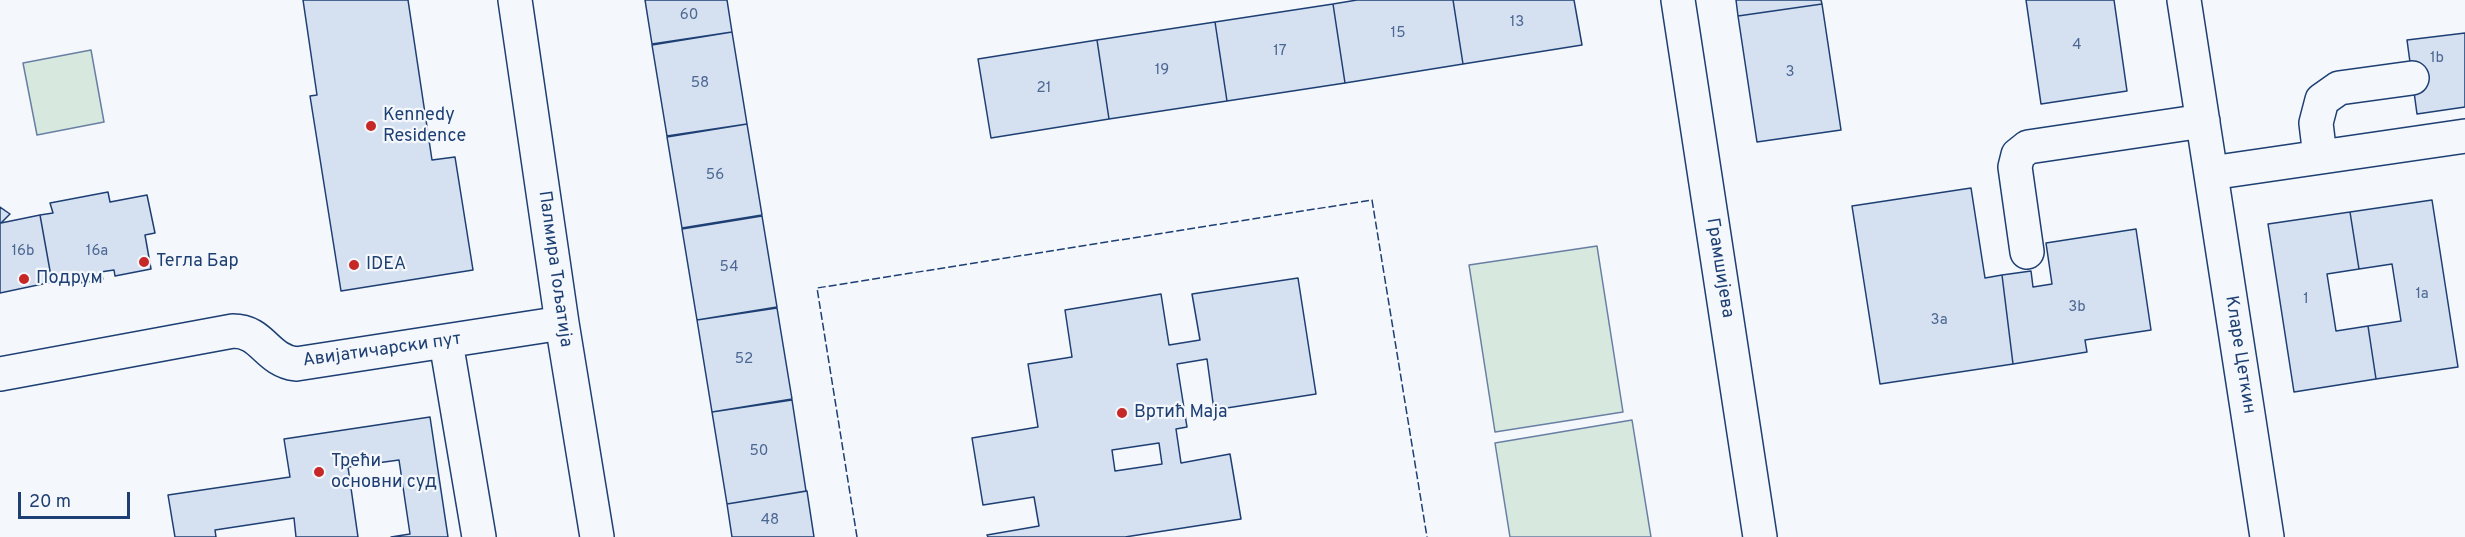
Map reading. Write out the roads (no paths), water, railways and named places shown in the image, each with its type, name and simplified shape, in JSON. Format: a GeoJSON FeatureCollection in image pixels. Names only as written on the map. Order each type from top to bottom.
{"type":"FeatureCollection","features":[{"type":"Feature","properties":{"kind":"street","name":"Палмира Тољатија"},"geometry":{"type":"LineString","coordinates":[[515,0],[562,323],[597,537]]}},
{"type":"Feature","properties":{"kind":"street","name":"Грамшијева"},"geometry":{"type":"LineString","coordinates":[[1678,0],[1761,537]]}},
{"type":"Feature","properties":{"kind":"street","name":"Кларе Цеткин"},"geometry":{"type":"LineString","coordinates":[[2184,0],[2267,537]]}},
{"type":"Feature","properties":{"kind":"street"},"geometry":{"type":"LineString","coordinates":[[2320,157],[2316,123],[2322,100],[2339,88],[2412,78]]}},
{"type":"Feature","properties":{"kind":"street"},"geometry":{"type":"LineString","coordinates":[[2027,252],[2015,167],[2018,155],[2028,147],[2203,121]]}},
{"type":"Feature","properties":{"kind":"street"},"geometry":{"type":"LineString","coordinates":[[2211,173],[2465,136]]}},
{"type":"Feature","properties":{"kind":"street","name":"Авијатичарски пут"},"geometry":{"type":"LineString","coordinates":[[0,374],[233,331],[249,333],[280,361],[296,364],[562,323]]}},
{"type":"Feature","properties":{"kind":"street"},"geometry":{"type":"LineString","coordinates":[[446,342],[479,537]]}},
{"type":"Feature","properties":{"kind":"place","name":"Kennedy Residence"},"geometry":{"type":"Point","coordinates":[371,126]}},
{"type":"Feature","properties":{"kind":"place","name":"Тегла Бар"},"geometry":{"type":"Point","coordinates":[144,262]}},
{"type":"Feature","properties":{"kind":"place","name":"IDEA"},"geometry":{"type":"Point","coordinates":[354,265]}},
{"type":"Feature","properties":{"kind":"place","name":"Подрум"},"geometry":{"type":"Point","coordinates":[24,279]}},
{"type":"Feature","properties":{"kind":"place","name":"Вртић Маја"},"geometry":{"type":"Point","coordinates":[1122,413]}},
{"type":"Feature","properties":{"kind":"place","name":"Трећи основни суд"},"geometry":{"type":"Point","coordinates":[319,472]}}]}
